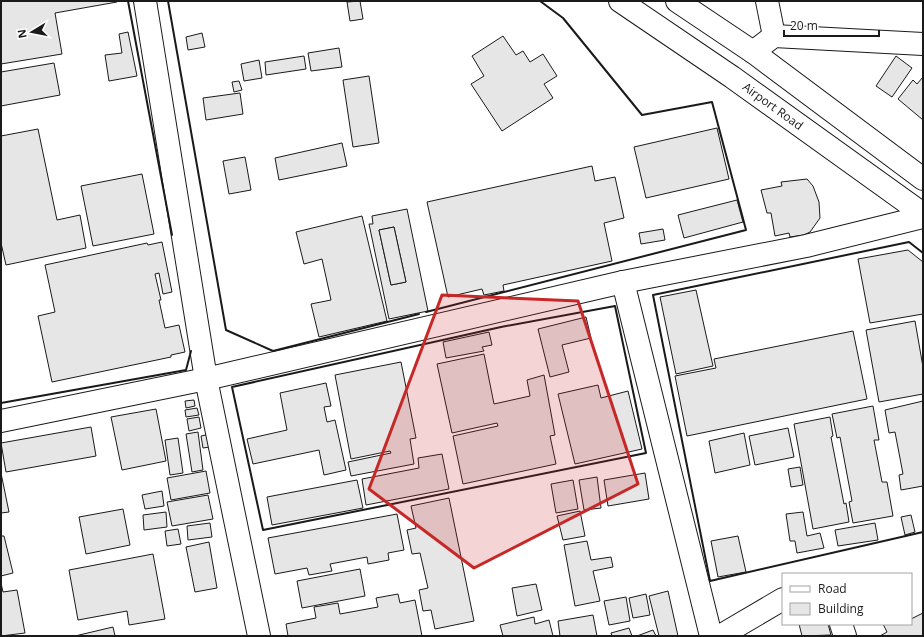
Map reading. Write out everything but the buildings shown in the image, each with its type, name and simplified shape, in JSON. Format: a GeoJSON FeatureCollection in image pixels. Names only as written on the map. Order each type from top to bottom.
{"type":"FeatureCollection","features":[{"type":"Feature","properties":{"kind":"street"},"geometry":{"type":"LineString","coordinates":[[145,1],[206,379],[259,636]]}},
{"type":"Feature","properties":{"kind":"street","name":"Airport Road"},"geometry":{"type":"LineString","coordinates":[[620,1],[738,82],[923,216]]}},
{"type":"Feature","properties":{"kind":"street"},"geometry":{"type":"LineString","coordinates":[[677,1],[753,52],[923,179]]}},
{"type":"Feature","properties":{"kind":"street"},"geometry":{"type":"LineString","coordinates":[[767,1],[774,36]]}},
{"type":"Feature","properties":{"kind":"street"},"geometry":{"type":"LineString","coordinates":[[753,52],[774,36],[923,44]]}},
{"type":"Feature","properties":{"kind":"street"},"geometry":{"type":"LineString","coordinates":[[1,421],[206,379],[623,282],[806,246],[923,216]]}},
{"type":"Feature","properties":{"kind":"street"},"geometry":{"type":"LineString","coordinates":[[623,282],[711,636]]}},
{"type":"Feature","properties":{"kind":"street"},"geometry":{"type":"LineString","coordinates":[[720,636],[782,600]]}},
{"type":"Feature","properties":{"kind":"street"},"geometry":{"type":"LineString","coordinates":[[841,625],[845,636]]}},
{"type":"Feature","properties":{"kind":"highlighted area"},"geometry":{"type":"Polygon","coordinates":[[[442,295],[578,301],[638,484],[474,568],[369,489],[442,295]]]}},
{"type":"Feature","properties":{"kind":"wall"},"geometry":{"type":"LineString","coordinates":[[128,1],[172,235]]}},
{"type":"Feature","properties":{"kind":"wall"},"geometry":{"type":"LineString","coordinates":[[168,1],[226,330],[273,351],[419,314]]}},
{"type":"Feature","properties":{"kind":"wall"},"geometry":{"type":"LineString","coordinates":[[426,312],[746,230],[712,102],[642,115],[563,18],[540,1]]}},
{"type":"Feature","properties":{"kind":"wall"},"geometry":{"type":"LineString","coordinates":[[923,253],[909,242],[653,295],[710,581],[923,532]]}},
{"type":"Feature","properties":{"kind":"wall"},"geometry":{"type":"LineString","coordinates":[[615,306],[646,453],[263,530],[232,387],[501,327],[615,306]]}},
{"type":"Feature","properties":{"kind":"wall"},"geometry":{"type":"LineString","coordinates":[[1,403],[186,370],[191,351]]}}]}
